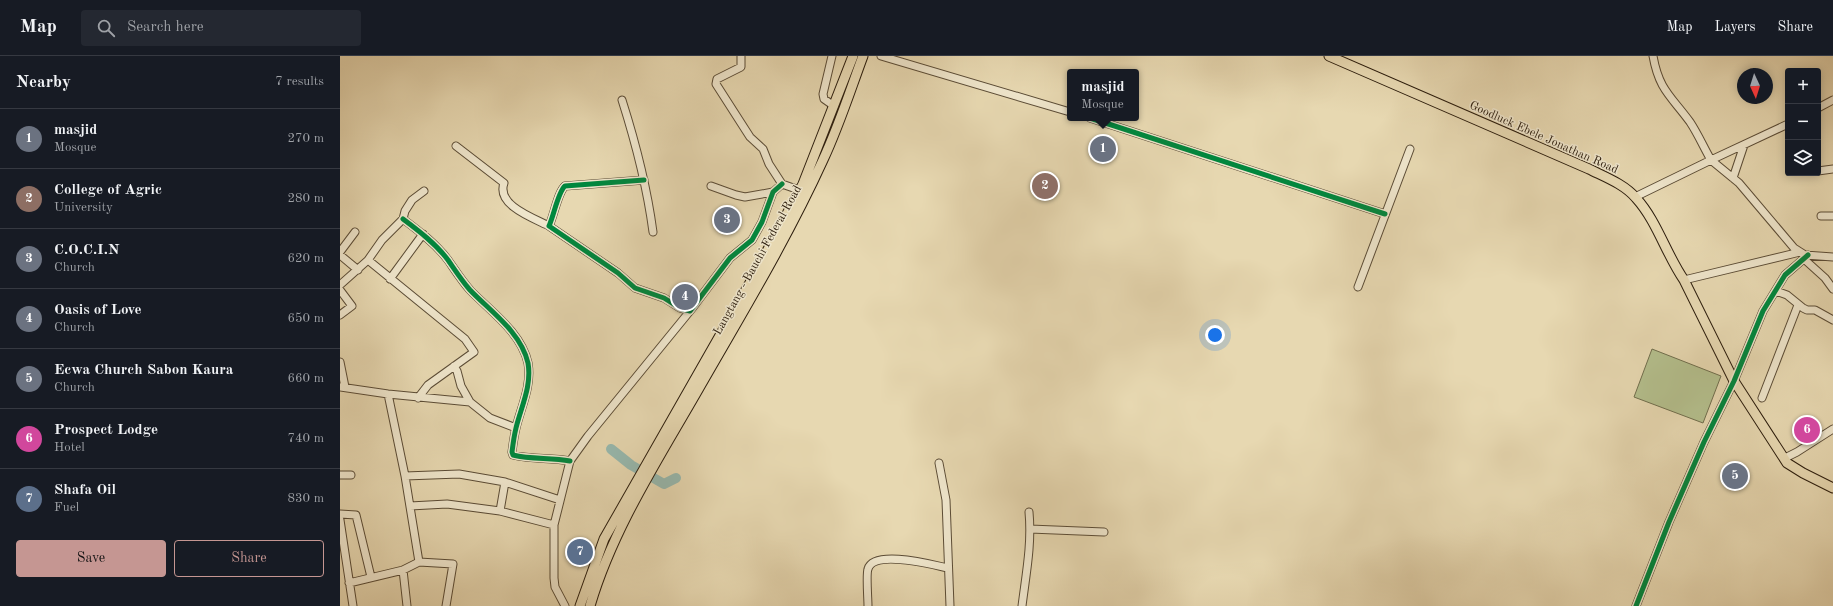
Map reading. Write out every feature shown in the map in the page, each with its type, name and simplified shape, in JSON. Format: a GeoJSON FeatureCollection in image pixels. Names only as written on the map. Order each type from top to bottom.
{"type":"FeatureCollection","features":[{"type":"Feature","properties":{"kind":"main road"},"geometry":{"type":"LineString","coordinates":[[580,606],[589,576],[604,539],[650,464],[748,287],[799,190],[853,56]]}},
{"type":"Feature","properties":{"kind":"main road","name":"Langtang - Bauchi Federal Road"},"geometry":{"type":"LineString","coordinates":[[650,464],[784,238],[808,192],[840,121],[863,56]]}},
{"type":"Feature","properties":{"kind":"main road","name":"Goodluck Ebele Jonathan Road"},"geometry":{"type":"LineString","coordinates":[[1329,56],[1589,169],[1622,186],[1635,197],[1649,215],[1684,280],[1734,381],[1787,463],[1833,488]]}},
{"type":"Feature","properties":{"kind":"main road"},"geometry":{"type":"LineString","coordinates":[[590,606],[613,543],[642,478]]}},
{"type":"Feature","properties":{"kind":"street"},"geometry":{"type":"LineString","coordinates":[[741,56],[741,67],[717,79],[716,84],[750,137],[763,149],[769,164],[782,184],[799,190]]}},
{"type":"Feature","properties":{"kind":"street"},"geometry":{"type":"LineString","coordinates":[[832,56],[823,94],[824,99],[834,106]]}},
{"type":"Feature","properties":{"kind":"street"},"geometry":{"type":"LineString","coordinates":[[881,56],[1067,111]]}},
{"type":"Feature","properties":{"kind":"street"},"geometry":{"type":"LineString","coordinates":[[1653,56],[1656,74],[1660,84],[1691,123],[1711,160],[1733,178],[1751,196],[1790,243],[1806,257],[1833,289]]}},
{"type":"Feature","properties":{"kind":"street"},"geometry":{"type":"LineString","coordinates":[[622,100],[644,180],[649,203],[652,232]]}},
{"type":"Feature","properties":{"kind":"street"},"geometry":{"type":"LineString","coordinates":[[1821,106],[1833,100]]}},
{"type":"Feature","properties":{"kind":"street"},"geometry":{"type":"LineString","coordinates":[[1099,121],[1385,214]]}},
{"type":"Feature","properties":{"kind":"street"},"geometry":{"type":"LineString","coordinates":[[1635,197],[1785,125]]}},
{"type":"Feature","properties":{"kind":"street"},"geometry":{"type":"LineString","coordinates":[[1733,178],[1744,145]]}},
{"type":"Feature","properties":{"kind":"street"},"geometry":{"type":"LineString","coordinates":[[456,146],[504,183],[502,188],[503,195],[516,209],[549,226],[618,274],[635,288],[664,298],[680,308],[690,311]]}},
{"type":"Feature","properties":{"kind":"street"},"geometry":{"type":"LineString","coordinates":[[1358,287],[1410,149]]}},
{"type":"Feature","properties":{"kind":"street"},"geometry":{"type":"LineString","coordinates":[[1821,171],[1833,169]]}},
{"type":"Feature","properties":{"kind":"street"},"geometry":{"type":"LineString","coordinates":[[549,226],[555,213],[560,190],[565,186],[644,180]]}},
{"type":"Feature","properties":{"kind":"street"},"geometry":{"type":"LineString","coordinates":[[565,606],[556,587],[554,578],[554,525],[570,461],[588,436],[690,311],[730,258],[752,240],[762,222],[773,192],[782,184]]}},
{"type":"Feature","properties":{"kind":"street"},"geometry":{"type":"LineString","coordinates":[[711,186],[745,197],[773,192]]}},
{"type":"Feature","properties":{"kind":"street"},"geometry":{"type":"LineString","coordinates":[[340,285],[368,260],[382,240],[403,219],[405,211],[412,200],[424,191]]}},
{"type":"Feature","properties":{"kind":"street"},"geometry":{"type":"LineString","coordinates":[[1821,216],[1833,216]]}},
{"type":"Feature","properties":{"kind":"street"},"geometry":{"type":"LineString","coordinates":[[403,219],[423,234],[447,258],[469,289],[497,315],[514,335],[525,353],[528,364],[527,395],[516,428],[513,455],[528,458],[556,458],[570,461]]}},
{"type":"Feature","properties":{"kind":"street"},"geometry":{"type":"LineString","coordinates":[[355,232],[340,254],[358,270]]}},
{"type":"Feature","properties":{"kind":"street"},"geometry":{"type":"LineString","coordinates":[[390,279],[423,234]]}},
{"type":"Feature","properties":{"kind":"street"},"geometry":{"type":"LineString","coordinates":[[1684,280],[1800,252]]}},
{"type":"Feature","properties":{"kind":"street"},"geometry":{"type":"LineString","coordinates":[[1636,606],[1669,522],[1704,442],[1734,381],[1763,311],[1785,275],[1806,257],[1833,257]]}},
{"type":"Feature","properties":{"kind":"street"},"geometry":{"type":"LineString","coordinates":[[368,260],[465,339],[474,352],[428,385],[418,398]]}},
{"type":"Feature","properties":{"kind":"street"},"geometry":{"type":"LineString","coordinates":[[340,290],[352,306],[340,316]]}},
{"type":"Feature","properties":{"kind":"street"},"geometry":{"type":"LineString","coordinates":[[1776,291],[1787,295],[1798,305],[1808,310],[1815,310],[1833,320]]}},
{"type":"Feature","properties":{"kind":"street"},"geometry":{"type":"LineString","coordinates":[[1762,398],[1798,305]]}},
{"type":"Feature","properties":{"kind":"street"},"geometry":{"type":"LineString","coordinates":[[340,362],[342,387],[418,398],[470,402]]}},
{"type":"Feature","properties":{"kind":"street"},"geometry":{"type":"LineString","coordinates":[[454,366],[461,386],[470,402],[490,418],[516,428]]}},
{"type":"Feature","properties":{"kind":"street"},"geometry":{"type":"LineString","coordinates":[[388,394],[405,476],[419,562]]}},
{"type":"Feature","properties":{"kind":"street"},"geometry":{"type":"LineString","coordinates":[[1785,458],[1833,429]]}},
{"type":"Feature","properties":{"kind":"street"},"geometry":{"type":"LineString","coordinates":[[939,463],[946,500],[950,606]]}},
{"type":"Feature","properties":{"kind":"street"},"geometry":{"type":"LineString","coordinates":[[405,476],[459,474],[505,482],[560,500]]}},
{"type":"Feature","properties":{"kind":"street"},"geometry":{"type":"LineString","coordinates":[[340,475],[351,476]]}},
{"type":"Feature","properties":{"kind":"street"},"geometry":{"type":"LineString","coordinates":[[500,511],[505,482]]}},
{"type":"Feature","properties":{"kind":"street"},"geometry":{"type":"LineString","coordinates":[[410,506],[448,504],[500,511],[554,525]]}},
{"type":"Feature","properties":{"kind":"street"},"geometry":{"type":"LineString","coordinates":[[1022,606],[1030,529],[1029,512]]}},
{"type":"Feature","properties":{"kind":"street"},"geometry":{"type":"LineString","coordinates":[[340,514],[356,515],[371,577]]}},
{"type":"Feature","properties":{"kind":"street"},"geometry":{"type":"LineString","coordinates":[[340,520],[353,606]]}},
{"type":"Feature","properties":{"kind":"street"},"geometry":{"type":"LineString","coordinates":[[1030,529],[1104,532]]}},
{"type":"Feature","properties":{"kind":"street"},"geometry":{"type":"LineString","coordinates":[[868,606],[868,569],[872,564],[890,559],[910,560],[948,568]]}},
{"type":"Feature","properties":{"kind":"street"},"geometry":{"type":"LineString","coordinates":[[349,583],[403,570],[419,562],[452,564],[446,606]]}},
{"type":"Feature","properties":{"kind":"street"},"geometry":{"type":"LineString","coordinates":[[403,570],[407,606]]}},
{"type":"Feature","properties":{"kind":"green space"},"geometry":{"type":"Polygon","coordinates":[[[1652,349],[1721,376],[1703,423],[1634,397],[1652,349]]]}},
{"type":"Feature","properties":{"kind":"waterway"},"geometry":{"type":"LineString","coordinates":[[611,449],[631,465],[664,484],[676,478]]}},
{"type":"Feature","properties":{"kind":"cycle path"},"geometry":{"type":"LineString","coordinates":[[1099,121],[1385,214]]}},
{"type":"Feature","properties":{"kind":"cycle path"},"geometry":{"type":"LineString","coordinates":[[644,180],[565,186],[558,198],[549,226],[618,273],[635,288],[664,298],[680,308],[690,311],[730,258],[752,240],[762,222],[773,192],[782,184]]}},
{"type":"Feature","properties":{"kind":"cycle path"},"geometry":{"type":"LineString","coordinates":[[403,219],[427,238],[443,254],[470,290],[504,323],[519,341],[528,363],[529,380],[515,434],[512,452],[513,455],[570,461]]}},
{"type":"Feature","properties":{"kind":"cycle path"},"geometry":{"type":"LineString","coordinates":[[1636,606],[1669,522],[1704,442],[1734,381],[1763,311],[1785,275],[1808,255]]}},
{"type":"Feature","properties":{"kind":"place","name":"masjid"},"geometry":{"type":"Point","coordinates":[1103,149]}},
{"type":"Feature","properties":{"kind":"place","name":"College of Agric"},"geometry":{"type":"Point","coordinates":[1045,186]}},
{"type":"Feature","properties":{"kind":"place","name":"C.O.C.I.N"},"geometry":{"type":"Point","coordinates":[727,220]}},
{"type":"Feature","properties":{"kind":"place","name":"Oasis of Love"},"geometry":{"type":"Point","coordinates":[685,297]}},
{"type":"Feature","properties":{"kind":"place","name":"Prospect Lodge"},"geometry":{"type":"Point","coordinates":[1807,430]}},
{"type":"Feature","properties":{"kind":"place","name":"Ecwa Church Sabon Kaura"},"geometry":{"type":"Point","coordinates":[1735,476]}},
{"type":"Feature","properties":{"kind":"place","name":"Shafa Oil"},"geometry":{"type":"Point","coordinates":[580,552]}}]}
